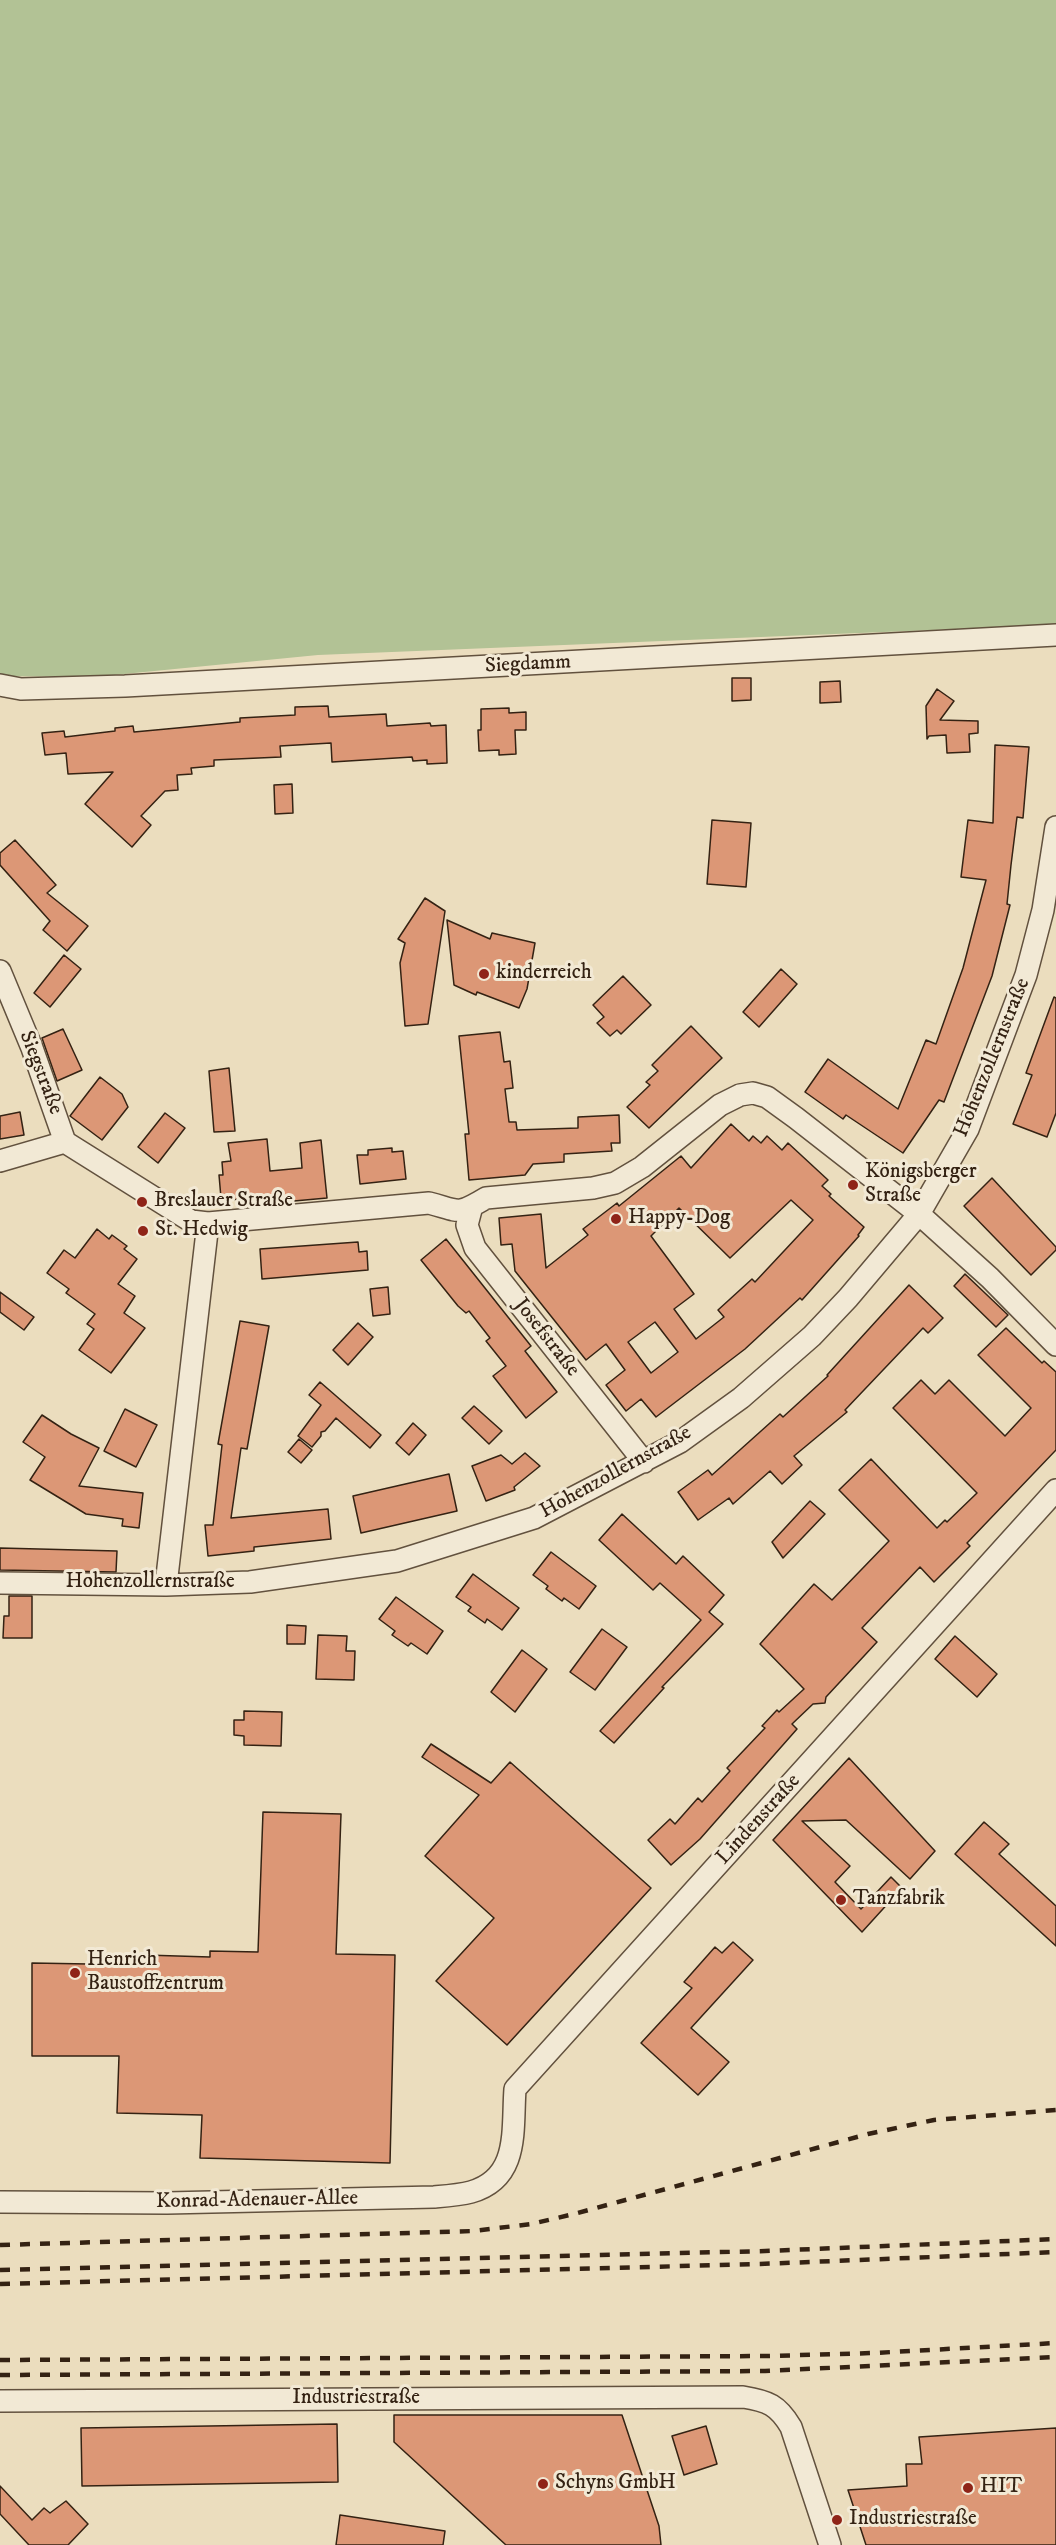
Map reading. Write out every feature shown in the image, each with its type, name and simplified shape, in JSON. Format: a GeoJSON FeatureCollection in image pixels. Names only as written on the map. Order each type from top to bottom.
{"type":"FeatureCollection","features":[{"type":"Feature","properties":{"kind":"street","name":"Siegdamm"},"geometry":{"type":"LineString","coordinates":[[0,685],[21,689],[125,686],[1056,635]]}},
{"type":"Feature","properties":{"kind":"street","name":"Hohenzollernstraße"},"geometry":{"type":"LineString","coordinates":[[0,1583],[166,1586],[250,1582],[397,1561],[534,1518],[680,1442],[772,1372],[841,1305],[919,1214],[968,1129],[1026,975],[1043,910],[1056,827]]}},
{"type":"Feature","properties":{"kind":"street","name":"Siegstraße"},"geometry":{"type":"LineString","coordinates":[[0,971],[32,1048],[65,1142]]}},
{"type":"Feature","properties":{"kind":"street"},"geometry":{"type":"LineString","coordinates":[[0,1161],[65,1142],[191,1221],[208,1223],[429,1203],[452,1211],[472,1206],[486,1198],[593,1188],[615,1183],[642,1167],[728,1100],[753,1093],[766,1097],[919,1214],[990,1278],[1056,1345]]}},
{"type":"Feature","properties":{"kind":"street","name":"Josefstraße"},"geometry":{"type":"LineString","coordinates":[[472,1206],[468,1225],[475,1248],[644,1462]]}},
{"type":"Feature","properties":{"kind":"street"},"geometry":{"type":"LineString","coordinates":[[166,1586],[208,1223]]}},
{"type":"Feature","properties":{"kind":"street","name":"Lindenstraße"},"geometry":{"type":"LineString","coordinates":[[505,2168],[511,2154],[515,2089],[1056,1490]]}},
{"type":"Feature","properties":{"kind":"street","name":"Konrad-Adenauer-Allee"},"geometry":{"type":"LineString","coordinates":[[0,2202],[167,2203],[434,2197],[471,2192],[497,2178],[505,2168]]}},
{"type":"Feature","properties":{"kind":"street","name":"Industriestraße"},"geometry":{"type":"LineString","coordinates":[[0,2401],[731,2397],[763,2400],[782,2411],[791,2427],[830,2545]]}},
{"type":"Feature","properties":{"kind":"green space"},"geometry":{"type":"Polygon","coordinates":[[[0,0],[1056,0],[1056,625],[318,655],[93,677],[0,676],[0,0]]]}},
{"type":"Feature","properties":{"kind":"building"},"geometry":{"type":"Polygon","coordinates":[[[732,678],[751,678],[751,700],[732,701],[732,678]]]}},
{"type":"Feature","properties":{"kind":"building"},"geometry":{"type":"Polygon","coordinates":[[[840,681],[841,702],[820,703],[820,682],[840,681]]]}},
{"type":"Feature","properties":{"kind":"building"},"geometry":{"type":"Polygon","coordinates":[[[937,689],[954,701],[940,720],[978,721],[978,733],[969,734],[970,752],[947,753],[946,735],[929,736],[927,739],[926,706],[937,689]]]}},
{"type":"Feature","properties":{"kind":"building"},"geometry":{"type":"Polygon","coordinates":[[[328,706],[329,717],[386,714],[387,726],[430,723],[431,726],[446,725],[447,763],[427,764],[427,760],[413,761],[412,757],[332,762],[331,743],[280,746],[281,757],[214,760],[214,766],[191,768],[192,774],[177,775],[178,790],[165,791],[141,816],[151,825],[132,847],[85,804],[113,772],[68,774],[66,753],[45,755],[42,733],[64,731],[65,737],[115,731],[115,728],[133,726],[134,732],[177,728],[240,722],[240,718],[295,715],[295,707],[328,706]]]}},
{"type":"Feature","properties":{"kind":"building"},"geometry":{"type":"Polygon","coordinates":[[[509,708],[509,713],[526,712],[526,730],[515,730],[516,754],[499,755],[499,750],[479,751],[478,730],[481,730],[481,709],[509,708]]]}},
{"type":"Feature","properties":{"kind":"building"},"geometry":{"type":"Polygon","coordinates":[[[995,745],[1029,747],[1023,818],[1017,817],[1011,865],[1007,904],[1010,905],[992,976],[944,1102],[939,1100],[903,1153],[846,1115],[843,1119],[805,1092],[828,1059],[898,1109],[926,1040],[936,1044],[963,968],[986,880],[961,877],[968,820],[993,823],[995,745]]]}},
{"type":"Feature","properties":{"kind":"building"},"geometry":{"type":"Polygon","coordinates":[[[292,784],[293,813],[275,814],[274,785],[292,784]]]}},
{"type":"Feature","properties":{"kind":"building"},"geometry":{"type":"Polygon","coordinates":[[[712,820],[751,823],[746,887],[707,884],[712,820]]]}},
{"type":"Feature","properties":{"kind":"building"},"geometry":{"type":"Polygon","coordinates":[[[15,840],[56,885],[47,893],[88,926],[67,951],[43,930],[50,921],[0,865],[0,853],[15,840]]]}},
{"type":"Feature","properties":{"kind":"building"},"geometry":{"type":"Polygon","coordinates":[[[425,898],[445,911],[428,1024],[405,1026],[400,963],[405,943],[398,939],[425,898]]]}},
{"type":"Feature","properties":{"kind":"building"},"geometry":{"type":"Polygon","coordinates":[[[447,920],[490,939],[492,933],[535,943],[527,989],[519,1008],[477,992],[476,995],[454,985],[447,920]]]}},
{"type":"Feature","properties":{"kind":"building"},"geometry":{"type":"Polygon","coordinates":[[[64,955],[81,969],[50,1007],[34,993],[64,955]]]}},
{"type":"Feature","properties":{"kind":"building"},"geometry":{"type":"Polygon","coordinates":[[[781,969],[797,984],[759,1027],[743,1012],[781,969]]]}},
{"type":"Feature","properties":{"kind":"building"},"geometry":{"type":"Polygon","coordinates":[[[623,976],[651,1005],[621,1034],[617,1030],[610,1036],[597,1023],[604,1017],[593,1005],[623,976]]]}},
{"type":"Feature","properties":{"kind":"building"},"geometry":{"type":"Polygon","coordinates":[[[1054,997],[1056,998],[1056,1113],[1047,1137],[1013,1124],[1032,1075],[1026,1073],[1054,997]]]}},
{"type":"Feature","properties":{"kind":"building"},"geometry":{"type":"Polygon","coordinates":[[[691,1026],[722,1058],[649,1128],[627,1107],[650,1085],[646,1082],[658,1071],[652,1065],[691,1026]]]}},
{"type":"Feature","properties":{"kind":"building"},"geometry":{"type":"Polygon","coordinates":[[[63,1029],[82,1070],[57,1081],[42,1038],[63,1029]]]}},
{"type":"Feature","properties":{"kind":"building"},"geometry":{"type":"Polygon","coordinates":[[[500,1032],[504,1062],[510,1061],[513,1088],[505,1089],[509,1122],[516,1122],[517,1130],[578,1128],[578,1117],[619,1115],[620,1143],[611,1143],[612,1151],[564,1154],[564,1162],[533,1164],[525,1175],[469,1180],[465,1134],[469,1134],[459,1036],[500,1032]]]}},
{"type":"Feature","properties":{"kind":"building"},"geometry":{"type":"Polygon","coordinates":[[[229,1068],[235,1131],[214,1132],[209,1071],[229,1068]]]}},
{"type":"Feature","properties":{"kind":"building"},"geometry":{"type":"Polygon","coordinates":[[[100,1077],[122,1094],[128,1107],[102,1140],[70,1116],[100,1077]]]}},
{"type":"Feature","properties":{"kind":"building"},"geometry":{"type":"Polygon","coordinates":[[[20,1112],[24,1135],[0,1139],[0,1116],[20,1112]]]}},
{"type":"Feature","properties":{"kind":"building"},"geometry":{"type":"Polygon","coordinates":[[[165,1113],[185,1128],[158,1163],[138,1147],[165,1113]]]}},
{"type":"Feature","properties":{"kind":"building"},"geometry":{"type":"Polygon","coordinates":[[[731,1124],[749,1141],[753,1136],[761,1143],[767,1136],[782,1150],[788,1143],[828,1180],[822,1186],[831,1194],[829,1196],[864,1227],[859,1236],[802,1300],[800,1298],[745,1349],[656,1417],[641,1399],[626,1411],[606,1385],[625,1370],[606,1344],[586,1360],[515,1271],[512,1244],[501,1245],[499,1218],[541,1214],[546,1268],[588,1235],[583,1229],[617,1203],[619,1206],[681,1156],[691,1168],[731,1124]],[[791,1200],[730,1258],[679,1208],[651,1236],[694,1294],[674,1309],[696,1339],[724,1317],[718,1310],[752,1279],[755,1282],[813,1220],[791,1200]],[[655,1322],[628,1342],[651,1373],[678,1352],[655,1322]]]}},
{"type":"Feature","properties":{"kind":"building"},"geometry":{"type":"Polygon","coordinates":[[[267,1139],[270,1171],[302,1168],[300,1143],[321,1140],[327,1198],[283,1202],[283,1196],[228,1200],[228,1197],[221,1198],[219,1175],[223,1175],[222,1162],[231,1161],[228,1143],[267,1139]]]}},
{"type":"Feature","properties":{"kind":"building"},"geometry":{"type":"Polygon","coordinates":[[[392,1148],[392,1152],[403,1151],[406,1179],[360,1184],[357,1155],[368,1155],[368,1150],[392,1148]]]}},
{"type":"Feature","properties":{"kind":"building"},"geometry":{"type":"Polygon","coordinates":[[[992,1178],[1056,1247],[1056,1250],[1031,1275],[964,1206],[992,1178]]]}},
{"type":"Feature","properties":{"kind":"building"},"geometry":{"type":"Polygon","coordinates":[[[97,1229],[109,1239],[112,1235],[127,1246],[124,1249],[137,1259],[118,1284],[135,1296],[124,1313],[145,1328],[111,1373],[79,1350],[94,1329],[87,1324],[95,1314],[66,1293],[69,1289],[47,1273],[64,1250],[75,1258],[97,1229]]]}},
{"type":"Feature","properties":{"kind":"building"},"geometry":{"type":"Polygon","coordinates":[[[446,1239],[531,1346],[525,1351],[557,1392],[526,1418],[493,1376],[506,1366],[486,1341],[490,1338],[469,1311],[466,1313],[458,1306],[421,1260],[446,1239]]]}},
{"type":"Feature","properties":{"kind":"building"},"geometry":{"type":"Polygon","coordinates":[[[358,1242],[359,1252],[367,1251],[368,1270],[262,1279],[260,1249],[358,1242]]]}},
{"type":"Feature","properties":{"kind":"building"},"geometry":{"type":"Polygon","coordinates":[[[965,1274],[1008,1315],[996,1327],[954,1286],[965,1274]]]}},
{"type":"Feature","properties":{"kind":"building"},"geometry":{"type":"Polygon","coordinates":[[[909,1285],[943,1318],[928,1333],[923,1328],[845,1410],[847,1412],[794,1456],[802,1465],[782,1484],[770,1471],[733,1504],[729,1498],[698,1520],[678,1492],[708,1470],[712,1475],[780,1414],[783,1417],[828,1376],[909,1285]]]}},
{"type":"Feature","properties":{"kind":"building"},"geometry":{"type":"Polygon","coordinates":[[[388,1287],[390,1314],[373,1316],[370,1289],[388,1287]]]}},
{"type":"Feature","properties":{"kind":"building"},"geometry":{"type":"Polygon","coordinates":[[[0,1292],[34,1317],[24,1330],[0,1312],[0,1292]]]}},
{"type":"Feature","properties":{"kind":"building"},"geometry":{"type":"Polygon","coordinates":[[[240,1321],[269,1326],[247,1449],[241,1448],[231,1518],[328,1509],[331,1539],[254,1547],[254,1551],[208,1556],[205,1525],[213,1525],[222,1445],[218,1444],[240,1321]]]}},
{"type":"Feature","properties":{"kind":"building"},"geometry":{"type":"Polygon","coordinates":[[[358,1323],[373,1337],[348,1365],[333,1350],[358,1323]]]}},
{"type":"Feature","properties":{"kind":"building"},"geometry":{"type":"Polygon","coordinates":[[[1006,1328],[1042,1363],[1044,1361],[1056,1372],[1056,1450],[967,1543],[970,1546],[934,1582],[920,1567],[862,1628],[877,1642],[826,1697],[825,1703],[813,1704],[792,1724],[797,1729],[700,1839],[671,1865],[648,1840],[670,1819],[675,1824],[698,1798],[702,1802],[730,1771],[727,1768],[765,1728],[762,1726],[777,1710],[779,1712],[804,1689],[760,1644],[814,1584],[832,1600],[889,1541],[839,1490],[871,1459],[937,1528],[945,1520],[947,1522],[977,1493],[893,1408],[921,1380],[935,1394],[949,1380],[1005,1436],[1031,1408],[978,1355],[1006,1328]]]}},
{"type":"Feature","properties":{"kind":"building"},"geometry":{"type":"Polygon","coordinates":[[[320,1382],[381,1435],[370,1448],[336,1418],[325,1431],[321,1432],[321,1436],[312,1447],[298,1436],[321,1405],[309,1395],[320,1382]]]}},
{"type":"Feature","properties":{"kind":"building"},"geometry":{"type":"Polygon","coordinates":[[[474,1406],[502,1431],[489,1444],[462,1418],[474,1406]]]}},
{"type":"Feature","properties":{"kind":"building"},"geometry":{"type":"Polygon","coordinates":[[[125,1409],[157,1425],[136,1467],[104,1451],[125,1409]]]}},
{"type":"Feature","properties":{"kind":"building"},"geometry":{"type":"Polygon","coordinates":[[[42,1415],[71,1434],[99,1448],[79,1486],[143,1493],[139,1528],[122,1526],[123,1519],[86,1514],[30,1480],[45,1457],[23,1442],[42,1415]]]}},
{"type":"Feature","properties":{"kind":"building"},"geometry":{"type":"Polygon","coordinates":[[[413,1423],[426,1435],[409,1455],[396,1443],[413,1423]]]}},
{"type":"Feature","properties":{"kind":"building"},"geometry":{"type":"Polygon","coordinates":[[[299,1439],[312,1450],[301,1463],[288,1452],[299,1439]]]}},
{"type":"Feature","properties":{"kind":"building"},"geometry":{"type":"Polygon","coordinates":[[[525,1453],[540,1466],[514,1487],[515,1490],[486,1501],[472,1466],[501,1455],[512,1464],[525,1453]]]}},
{"type":"Feature","properties":{"kind":"building"},"geometry":{"type":"Polygon","coordinates":[[[449,1474],[457,1511],[361,1533],[353,1496],[449,1474]]]}},
{"type":"Feature","properties":{"kind":"building"},"geometry":{"type":"Polygon","coordinates":[[[810,1501],[825,1514],[783,1558],[772,1542],[810,1501]]]}},
{"type":"Feature","properties":{"kind":"building"},"geometry":{"type":"Polygon","coordinates":[[[622,1514],[676,1564],[683,1556],[724,1595],[709,1612],[723,1624],[662,1687],[664,1688],[614,1743],[600,1731],[701,1620],[660,1583],[653,1590],[599,1540],[622,1514]]]}},
{"type":"Feature","properties":{"kind":"building"},"geometry":{"type":"Polygon","coordinates":[[[0,1548],[117,1551],[116,1572],[0,1570],[0,1548]]]}},
{"type":"Feature","properties":{"kind":"building"},"geometry":{"type":"Polygon","coordinates":[[[551,1552],[596,1586],[579,1609],[564,1598],[562,1601],[546,1589],[548,1586],[533,1575],[551,1552]]]}},
{"type":"Feature","properties":{"kind":"building"},"geometry":{"type":"Polygon","coordinates":[[[473,1574],[519,1608],[502,1630],[487,1619],[485,1623],[468,1611],[471,1607],[456,1597],[473,1574]]]}},
{"type":"Feature","properties":{"kind":"building"},"geometry":{"type":"Polygon","coordinates":[[[9,1596],[32,1596],[32,1638],[3,1638],[4,1616],[9,1616],[9,1596]]]}},
{"type":"Feature","properties":{"kind":"building"},"geometry":{"type":"Polygon","coordinates":[[[396,1597],[443,1631],[427,1654],[411,1643],[408,1646],[392,1635],[395,1631],[379,1619],[396,1597]]]}},
{"type":"Feature","properties":{"kind":"building"},"geometry":{"type":"Polygon","coordinates":[[[287,1625],[306,1626],[305,1644],[287,1644],[287,1625]]]}},
{"type":"Feature","properties":{"kind":"building"},"geometry":{"type":"Polygon","coordinates":[[[602,1629],[627,1647],[595,1690],[570,1672],[602,1629]]]}},
{"type":"Feature","properties":{"kind":"building"},"geometry":{"type":"Polygon","coordinates":[[[318,1635],[347,1636],[346,1651],[355,1651],[354,1680],[316,1679],[318,1635]]]}},
{"type":"Feature","properties":{"kind":"building"},"geometry":{"type":"Polygon","coordinates":[[[955,1636],[997,1674],[977,1697],[935,1659],[955,1636]]]}},
{"type":"Feature","properties":{"kind":"building"},"geometry":{"type":"Polygon","coordinates":[[[522,1650],[547,1669],[515,1712],[491,1692],[522,1650]]]}},
{"type":"Feature","properties":{"kind":"building"},"geometry":{"type":"Polygon","coordinates":[[[244,1711],[282,1712],[281,1746],[244,1745],[244,1736],[234,1735],[234,1720],[244,1720],[244,1711]]]}},
{"type":"Feature","properties":{"kind":"building"},"geometry":{"type":"Polygon","coordinates":[[[431,1744],[491,1783],[510,1762],[651,1888],[507,2045],[436,1981],[494,1918],[425,1856],[479,1795],[422,1757],[431,1744]]]}},
{"type":"Feature","properties":{"kind":"building"},"geometry":{"type":"Polygon","coordinates":[[[849,1758],[935,1851],[910,1879],[846,1820],[802,1821],[850,1866],[835,1882],[861,1909],[891,1877],[902,1888],[862,1932],[773,1840],[849,1758]]]}},
{"type":"Feature","properties":{"kind":"building"},"geometry":{"type":"Polygon","coordinates":[[[263,1812],[341,1814],[336,1954],[395,1955],[390,2163],[200,2158],[202,2115],[117,2113],[119,2056],[32,2056],[32,1963],[145,1965],[145,1955],[210,1957],[210,1951],[258,1952],[263,1812]]]}},
{"type":"Feature","properties":{"kind":"building"},"geometry":{"type":"Polygon","coordinates":[[[984,1822],[1009,1844],[999,1854],[1056,1906],[1056,1946],[955,1854],[984,1822]]]}},
{"type":"Feature","properties":{"kind":"building"},"geometry":{"type":"Polygon","coordinates":[[[733,1942],[753,1960],[691,2028],[729,2062],[698,2095],[641,2043],[692,1988],[684,1982],[715,1947],[722,1953],[733,1942]]]}},
{"type":"Feature","properties":{"kind":"building","name":"Schyns GmbH"},"geometry":{"type":"Polygon","coordinates":[[[394,2415],[622,2415],[659,2526],[661,2545],[506,2545],[394,2442],[394,2415]]]}},
{"type":"Feature","properties":{"kind":"building"},"geometry":{"type":"Polygon","coordinates":[[[337,2424],[338,2482],[82,2486],[81,2428],[337,2424]]]}},
{"type":"Feature","properties":{"kind":"building"},"geometry":{"type":"Polygon","coordinates":[[[706,2426],[717,2464],[684,2475],[672,2436],[706,2426]]]}},
{"type":"Feature","properties":{"kind":"building","name":"HIT"},"geometry":{"type":"Polygon","coordinates":[[[1056,2428],[1056,2545],[866,2545],[848,2490],[907,2486],[906,2464],[922,2464],[919,2437],[1056,2428]]]}},
{"type":"Feature","properties":{"kind":"building"},"geometry":{"type":"Polygon","coordinates":[[[0,2486],[32,2520],[44,2508],[50,2513],[66,2501],[88,2524],[68,2545],[29,2545],[0,2514],[0,2486]]]}},
{"type":"Feature","properties":{"kind":"building"},"geometry":{"type":"Polygon","coordinates":[[[340,2515],[445,2531],[443,2545],[336,2545],[340,2515]]]}},
{"type":"Feature","properties":{"kind":"railway"},"geometry":{"type":"LineString","coordinates":[[0,2245],[474,2231],[531,2224],[868,2134],[934,2120],[1056,2110]]}},
{"type":"Feature","properties":{"kind":"railway"},"geometry":{"type":"LineString","coordinates":[[0,2270],[765,2251],[1056,2239]]}},
{"type":"Feature","properties":{"kind":"railway"},"geometry":{"type":"LineString","coordinates":[[0,2284],[760,2264],[1056,2252]]}},
{"type":"Feature","properties":{"kind":"railway"},"geometry":{"type":"LineString","coordinates":[[0,2360],[769,2356],[1056,2343]]}},
{"type":"Feature","properties":{"kind":"railway"},"geometry":{"type":"LineString","coordinates":[[0,2375],[765,2371],[1056,2357]]}},
{"type":"Feature","properties":{"kind":"place","name":"kinderreich"},"geometry":{"type":"Point","coordinates":[484,974]}},
{"type":"Feature","properties":{"kind":"place","name":"Königsberger Straße"},"geometry":{"type":"Point","coordinates":[853,1185]}},
{"type":"Feature","properties":{"kind":"place","name":"Breslauer Straße"},"geometry":{"type":"Point","coordinates":[142,1202]}},
{"type":"Feature","properties":{"kind":"place","name":"Happy-Dog"},"geometry":{"type":"Point","coordinates":[616,1219]}},
{"type":"Feature","properties":{"kind":"place","name":"St. Hedwig"},"geometry":{"type":"Point","coordinates":[143,1231]}},
{"type":"Feature","properties":{"kind":"place","name":"Tanzfabrik"},"geometry":{"type":"Point","coordinates":[841,1900]}},
{"type":"Feature","properties":{"kind":"place","name":"Henrich Baustoffzentrum"},"geometry":{"type":"Point","coordinates":[75,1973]}},
{"type":"Feature","properties":{"kind":"place","name":"Schyns GmbH"},"geometry":{"type":"Point","coordinates":[543,2484]}},
{"type":"Feature","properties":{"kind":"place","name":"HIT"},"geometry":{"type":"Point","coordinates":[968,2488]}},
{"type":"Feature","properties":{"kind":"place","name":"Industriestraße"},"geometry":{"type":"Point","coordinates":[837,2520]}}]}
